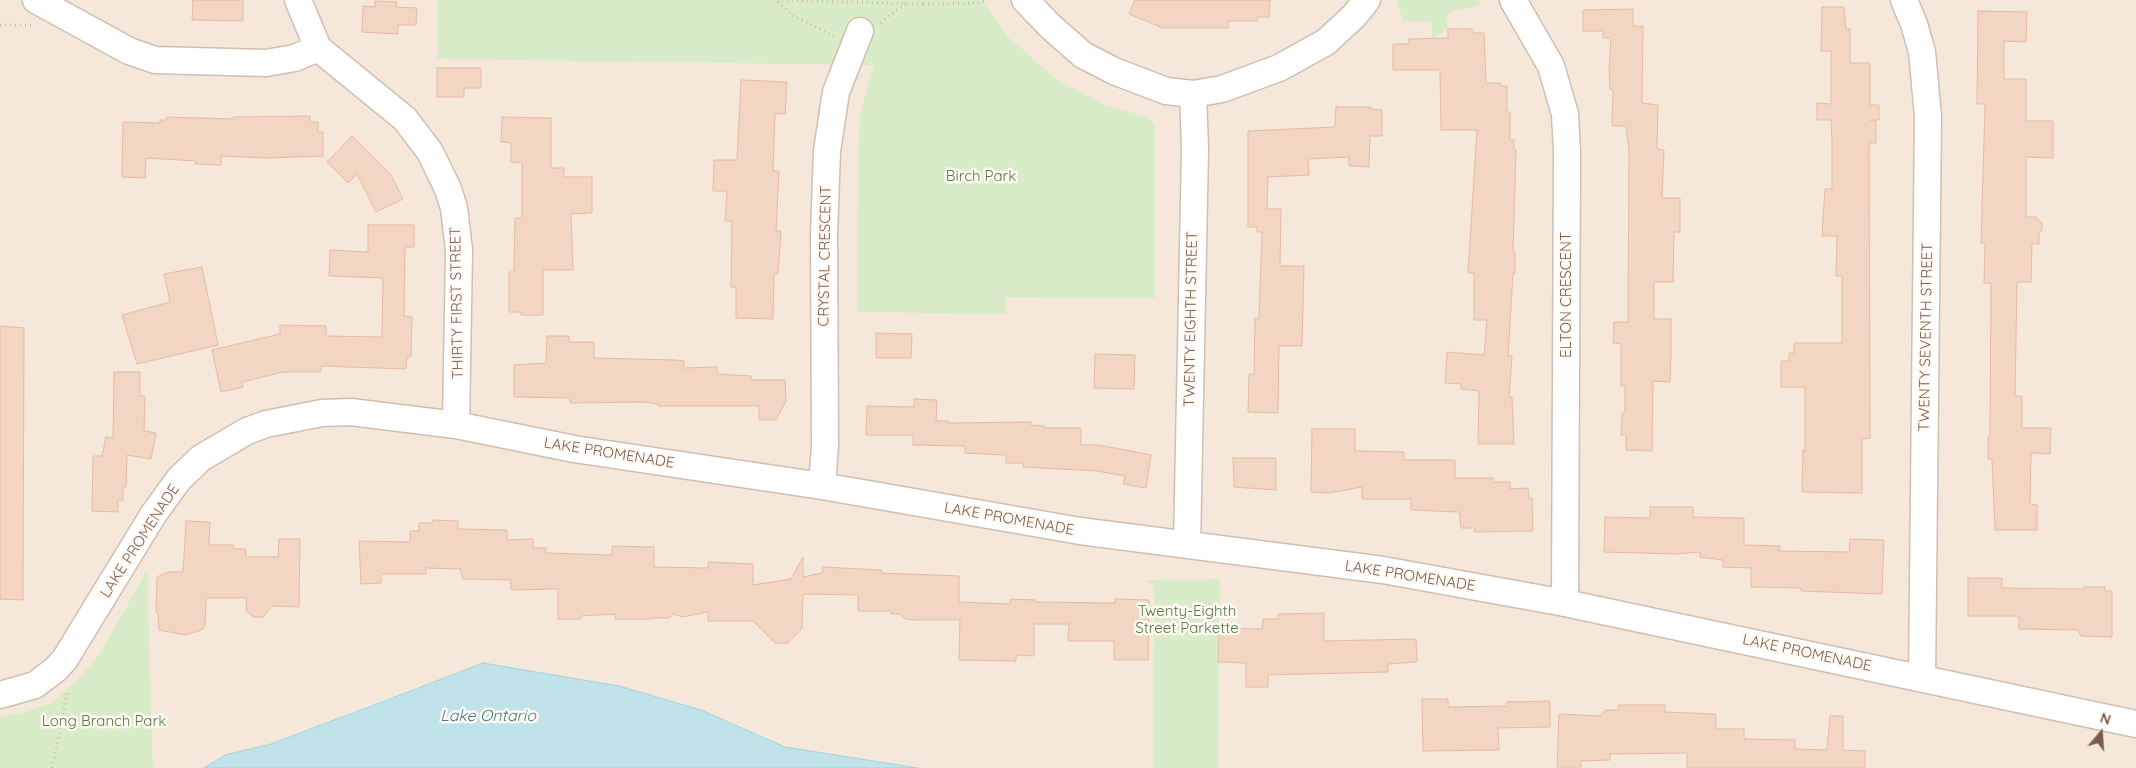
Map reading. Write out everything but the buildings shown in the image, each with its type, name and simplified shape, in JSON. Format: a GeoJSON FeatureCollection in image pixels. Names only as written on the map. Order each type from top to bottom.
{"type":"FeatureCollection","features":[{"type":"Feature","properties":{"kind":"street"},"geometry":{"type":"LineString","coordinates":[[36,0],[129,51],[155,60],[266,63],[295,58],[318,48]]}},
{"type":"Feature","properties":{"kind":"street","name":"THIRTY FIRST STREET"},"geometry":{"type":"LineString","coordinates":[[298,0],[318,48],[404,119],[430,152],[448,189],[454,208],[459,250],[456,425]]}},
{"type":"Feature","properties":{"kind":"street"},"geometry":{"type":"LineString","coordinates":[[1025,0],[1050,26],[1091,59],[1114,71],[1166,91],[1193,94],[1222,89],[1279,68],[1326,42],[1354,16],[1367,0]]}},
{"type":"Feature","properties":{"kind":"street","name":"ELTON CRESCENT"},"geometry":{"type":"LineString","coordinates":[[1513,0],[1551,66],[1565,114],[1567,162],[1565,603]]}},
{"type":"Feature","properties":{"kind":"street","name":"TWENTY SEVENTH STREET"},"geometry":{"type":"LineString","coordinates":[[1904,0],[1914,24],[1922,52],[1928,116],[1922,678]]}},
{"type":"Feature","properties":{"kind":"street","name":"CRYSTAL CRESCENT"},"geometry":{"type":"LineString","coordinates":[[822,486],[825,446],[824,235],[827,151],[836,92],[857,38]]}},
{"type":"Feature","properties":{"kind":"street","name":"TWENTY EIGHTH STREET"},"geometry":{"type":"LineString","coordinates":[[1187,545],[1195,149],[1193,94]]}},
{"type":"Feature","properties":{"kind":"street","name":"LAKE PROMENADE"},"geometry":{"type":"LineString","coordinates":[[0,695],[35,685],[66,659],[170,490],[190,468],[214,449],[247,431],[266,424],[322,413],[351,412],[456,425],[574,449],[822,486],[1080,531],[1383,570],[1565,603],[2136,724]]}},
{"type":"Feature","properties":{"kind":"path"},"geometry":{"type":"LineString","coordinates":[[777,1],[907,4],[923,2],[977,3],[988,0]]}},
{"type":"Feature","properties":{"kind":"path"},"geometry":{"type":"LineString","coordinates":[[777,1],[792,15],[857,38],[876,29],[888,16],[907,4]]}},
{"type":"Feature","properties":{"kind":"path"},"geometry":{"type":"LineString","coordinates":[[0,25],[31,25]]}},
{"type":"Feature","properties":{"kind":"path"},"geometry":{"type":"LineString","coordinates":[[52,768],[71,677],[66,659]]}},
{"type":"Feature","properties":{"kind":"shaded area"},"geometry":{"type":"Polygon","coordinates":[[[0,0],[2136,0],[2136,768],[918,768],[785,747],[701,710],[619,686],[483,663],[377,702],[212,768],[153,768],[146,570],[99,655],[77,680],[53,702],[25,712],[0,717],[0,0]]]}},
{"type":"Feature","properties":{"kind":"green space","name":"Birch Park"},"geometry":{"type":"Polygon","coordinates":[[[437,0],[983,0],[1007,36],[1056,79],[1107,106],[1147,117],[1155,125],[1155,298],[1006,297],[1006,314],[857,312],[860,114],[874,65],[437,59],[437,0]]]}},
{"type":"Feature","properties":{"kind":"green space"},"geometry":{"type":"Polygon","coordinates":[[[1397,0],[1481,0],[1478,6],[1452,11],[1446,16],[1448,29],[1432,39],[1432,22],[1403,21],[1397,0]]]}},
{"type":"Feature","properties":{"kind":"green space","name":"Long Branch Park"},"geometry":{"type":"Polygon","coordinates":[[[147,569],[153,768],[0,768],[0,717],[25,712],[53,702],[77,680],[99,655],[147,569]]]}},
{"type":"Feature","properties":{"kind":"green space","name":"Twenty-Eighth Street Parkette"},"geometry":{"type":"Polygon","coordinates":[[[1220,579],[1218,768],[1153,768],[1154,589],[1152,584],[1146,580],[1220,579]]]}},
{"type":"Feature","properties":{"kind":"water","name":"Lake Ontario"},"geometry":{"type":"Polygon","coordinates":[[[483,663],[619,686],[701,710],[785,747],[918,768],[204,768],[225,755],[271,744],[483,663]]]}}]}
